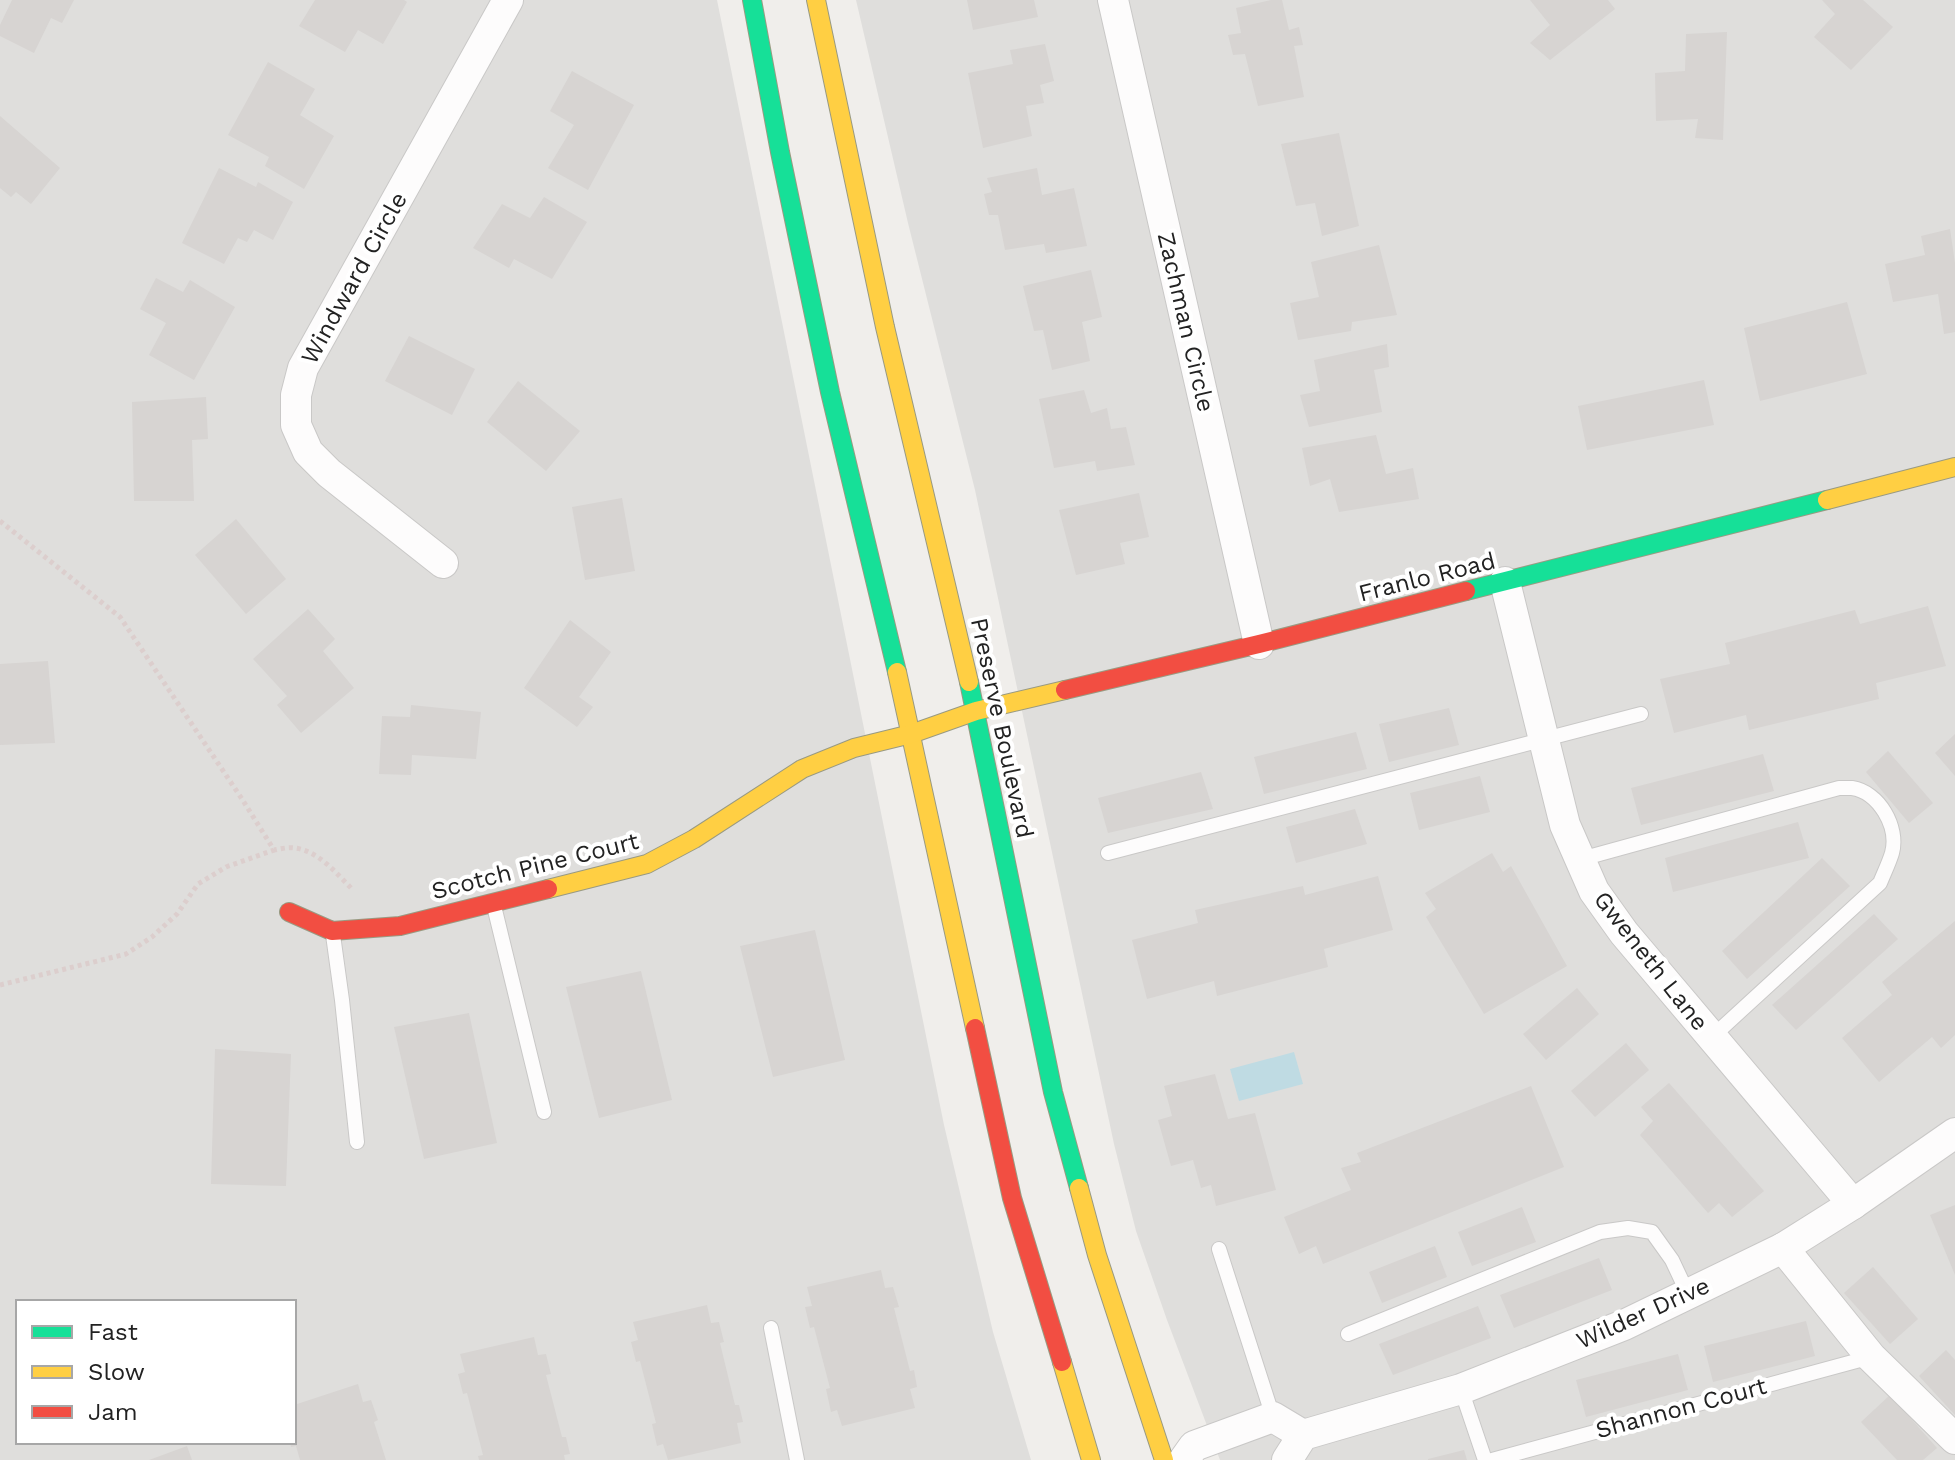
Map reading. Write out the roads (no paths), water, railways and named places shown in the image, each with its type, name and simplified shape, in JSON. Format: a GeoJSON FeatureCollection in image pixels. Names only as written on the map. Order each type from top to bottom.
{"type":"FeatureCollection","features":[{"type":"Feature","properties":{"kind":"street","name":"Windward Circle"},"geometry":{"type":"LineString","coordinates":[[443,563],[329,473],[308,452],[296,425],[296,395],[303,368],[508,0]]}},
{"type":"Feature","properties":{"kind":"street"},"geometry":{"type":"LineString","coordinates":[[752,0],[830,392],[911,734],[1012,1198],[1091,1460]]}},
{"type":"Feature","properties":{"kind":"street","name":"Preserve Boulevard"},"geometry":{"type":"LineString","coordinates":[[816,0],[881,312],[976,711],[1053,1092],[1097,1255],[1164,1460]]}},
{"type":"Feature","properties":{"kind":"street","name":"Zachman Circle"},"geometry":{"type":"LineString","coordinates":[[1113,0],[1259,644]]}},
{"type":"Feature","properties":{"kind":"street","name":"Franlo Road"},"geometry":{"type":"LineString","coordinates":[[911,734],[976,711],[1259,644],[1955,467]]}},
{"type":"Feature","properties":{"kind":"street","name":"Gweneth Lane"},"geometry":{"type":"LineString","coordinates":[[1505,582],[1565,825],[1594,891],[1624,933],[1853,1204]]}},
{"type":"Feature","properties":{"kind":"street","name":"Scotch Pine Court"},"geometry":{"type":"LineString","coordinates":[[289,912],[332,931],[400,926],[647,864],[694,839],[802,769],[854,748],[911,734]]}},
{"type":"Feature","properties":{"kind":"street","name":"Wilder Drive"},"geometry":{"type":"LineString","coordinates":[[1303,1435],[1461,1389],[1624,1325],[1783,1248],[1955,1133]]}},
{"type":"Feature","properties":{"kind":"street"},"geometry":{"type":"LineString","coordinates":[[1783,1248],[1871,1357],[1955,1439]]}},
{"type":"Feature","properties":{"kind":"street"},"geometry":{"type":"LineString","coordinates":[[1184,1460],[1194,1446],[1273,1417],[1303,1435],[1287,1460]]}},
{"type":"Feature","properties":{"kind":"lane"},"geometry":{"type":"LineString","coordinates":[[1108,853],[1641,714]]}},
{"type":"Feature","properties":{"kind":"lane"},"geometry":{"type":"LineString","coordinates":[[1581,859],[1839,788],[1854,788],[1871,797],[1885,811],[1893,832],[1893,850],[1880,883],[1712,1037]]}},
{"type":"Feature","properties":{"kind":"lane"},"geometry":{"type":"LineString","coordinates":[[493,902],[544,1112]]}},
{"type":"Feature","properties":{"kind":"lane"},"geometry":{"type":"LineString","coordinates":[[332,931],[357,1142]]}},
{"type":"Feature","properties":{"kind":"lane"},"geometry":{"type":"LineString","coordinates":[[1348,1334],[1600,1232],[1628,1228],[1652,1232],[1672,1260],[1688,1294]]}},
{"type":"Feature","properties":{"kind":"lane"},"geometry":{"type":"LineString","coordinates":[[1219,1249],[1273,1417]]}},
{"type":"Feature","properties":{"kind":"lane"},"geometry":{"type":"LineString","coordinates":[[771,1328],[797,1460]]}},
{"type":"Feature","properties":{"kind":"lane","name":"Shannon Court"},"geometry":{"type":"LineString","coordinates":[[1492,1460],[1871,1357]]}},
{"type":"Feature","properties":{"kind":"lane"},"geometry":{"type":"LineString","coordinates":[[1461,1389],[1485,1460]]}},
{"type":"Feature","properties":{"kind":"water"},"geometry":{"type":"Polygon","coordinates":[[[1294,1052],[1303,1084],[1239,1101],[1230,1069],[1294,1052]]]}}]}
